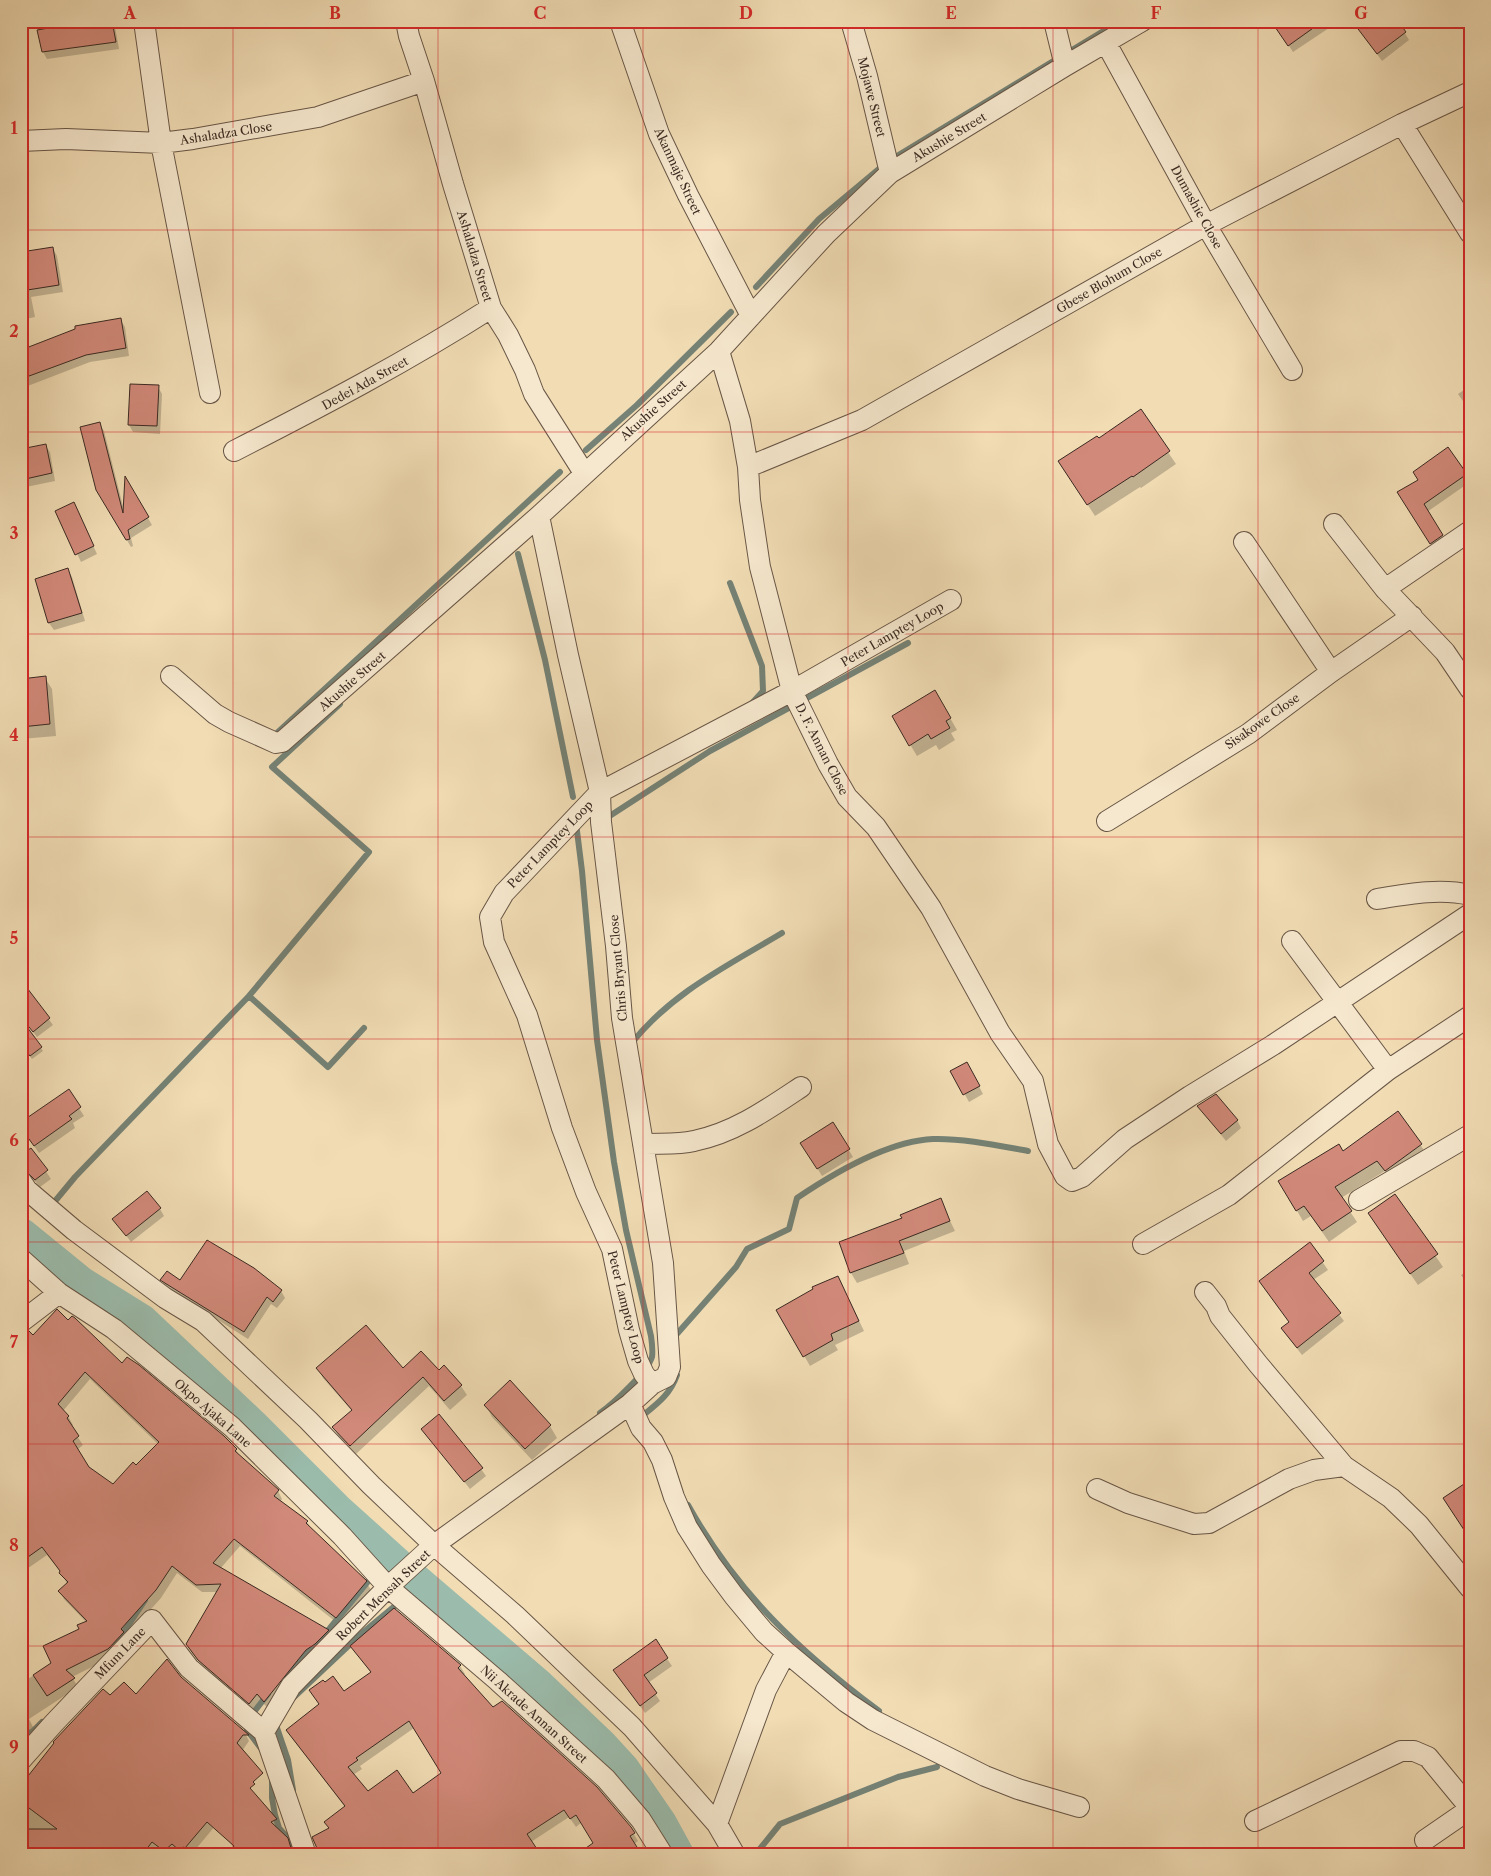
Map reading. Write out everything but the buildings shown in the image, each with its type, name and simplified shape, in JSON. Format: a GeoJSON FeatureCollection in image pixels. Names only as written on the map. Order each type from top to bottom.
{"type":"FeatureCollection","features":[{"type":"Feature","properties":{"kind":"street"},"geometry":{"type":"LineString","coordinates":[[144,21],[161,143],[210,393]]}},
{"type":"Feature","properties":{"kind":"street","name":"Ashaladza Street"},"geometry":{"type":"LineString","coordinates":[[406,21],[408,36],[424,80],[491,308],[508,335],[534,394],[584,474]]}},
{"type":"Feature","properties":{"kind":"street","name":"Akanmaje Street"},"geometry":{"type":"LineString","coordinates":[[620,21],[659,134],[688,195],[751,316]]}},
{"type":"Feature","properties":{"kind":"street","name":"Mojawe Street"},"geometry":{"type":"LineString","coordinates":[[851,21],[867,76],[890,173]]}},
{"type":"Feature","properties":{"kind":"street"},"geometry":{"type":"LineString","coordinates":[[1054,21],[1065,66]]}},
{"type":"Feature","properties":{"kind":"street","name":"Akushie Street"},"geometry":{"type":"LineString","coordinates":[[171,676],[215,714],[228,722],[276,743],[282,742],[539,516],[719,351],[826,234],[890,173],[1142,21]]}},
{"type":"Feature","properties":{"kind":"street","name":"Dumashie Close"},"geometry":{"type":"LineString","coordinates":[[1106,43],[1206,225],[1292,370]]}},
{"type":"Feature","properties":{"kind":"street","name":"Ashaladza Close"},"geometry":{"type":"LineString","coordinates":[[21,141],[66,139],[161,143],[318,117],[424,80]]}},
{"type":"Feature","properties":{"kind":"street","name":"Gbese Blohum Close"},"geometry":{"type":"LineString","coordinates":[[748,467],[862,420],[1206,225],[1402,124],[1470,92]]}},
{"type":"Feature","properties":{"kind":"street"},"geometry":{"type":"LineString","coordinates":[[1402,124],[1470,233]]}},
{"type":"Feature","properties":{"kind":"street","name":"Dedei Ada Street"},"geometry":{"type":"LineString","coordinates":[[234,451],[307,414],[432,346],[491,308]]}},
{"type":"Feature","properties":{"kind":"street","name":"D. F. Annan Close"},"geometry":{"type":"LineString","coordinates":[[719,351],[740,420],[748,467],[750,500],[760,567],[792,691],[847,798],[876,827],[926,900],[1000,1033],[1033,1081],[1048,1144],[1066,1176],[1072,1181],[1082,1177],[1125,1139],[1337,1002]]}},
{"type":"Feature","properties":{"kind":"street","name":"Chris Bryant Close"},"geometry":{"type":"LineString","coordinates":[[539,516],[568,655],[600,792],[601,822],[616,946],[622,1018],[663,1263],[670,1367],[666,1377],[652,1384],[630,1404]]}},
{"type":"Feature","properties":{"kind":"street"},"geometry":{"type":"LineString","coordinates":[[1334,524],[1385,589],[1445,652],[1470,688]]}},
{"type":"Feature","properties":{"kind":"street"},"geometry":{"type":"LineString","coordinates":[[1385,589],[1470,531]]}},
{"type":"Feature","properties":{"kind":"street"},"geometry":{"type":"LineString","coordinates":[[1244,542],[1331,672]]}},
{"type":"Feature","properties":{"kind":"street","name":"Peter Lamptey Loop"},"geometry":{"type":"LineString","coordinates":[[652,1384],[644,1374],[638,1361],[612,1250],[586,1192],[562,1128],[527,1015],[494,942],[490,916],[504,892],[515,879],[600,792],[792,691],[951,600]]}},
{"type":"Feature","properties":{"kind":"street","name":"Sisakowe Close"},"geometry":{"type":"LineString","coordinates":[[1107,821],[1248,734],[1331,672],[1412,616]]}},
{"type":"Feature","properties":{"kind":"street"},"geometry":{"type":"LineString","coordinates":[[1377,899],[1417,893],[1456,892],[1470,895]]}},
{"type":"Feature","properties":{"kind":"street"},"geometry":{"type":"LineString","coordinates":[[1337,1002],[1470,914]]}},
{"type":"Feature","properties":{"kind":"street"},"geometry":{"type":"LineString","coordinates":[[1292,941],[1388,1070]]}},
{"type":"Feature","properties":{"kind":"street"},"geometry":{"type":"LineString","coordinates":[[1143,1244],[1229,1195],[1388,1070],[1470,1016]]}},
{"type":"Feature","properties":{"kind":"street"},"geometry":{"type":"LineString","coordinates":[[643,1144],[693,1142],[730,1129],[761,1114],[801,1087]]}},
{"type":"Feature","properties":{"kind":"street"},"geometry":{"type":"LineString","coordinates":[[1359,1200],[1467,1142]]}},
{"type":"Feature","properties":{"kind":"street"},"geometry":{"type":"LineString","coordinates":[[21,1181],[27,1190],[74,1230],[165,1298],[203,1321],[308,1420],[371,1485],[434,1545],[515,1615],[632,1727],[717,1824],[736,1855]]}},
{"type":"Feature","properties":{"kind":"street","name":"Okpo Ajaka Lane"},"geometry":{"type":"LineString","coordinates":[[21,1259],[59,1293],[114,1329],[232,1427],[342,1536],[388,1587]]}},
{"type":"Feature","properties":{"kind":"street"},"geometry":{"type":"LineString","coordinates":[[1205,1292],[1216,1306],[1220,1316],[1258,1364],[1344,1466],[1391,1498],[1419,1525],[1470,1588]]}},
{"type":"Feature","properties":{"kind":"street"},"geometry":{"type":"LineString","coordinates":[[21,1322],[59,1293]]}},
{"type":"Feature","properties":{"kind":"street"},"geometry":{"type":"LineString","coordinates":[[630,1404],[641,1428],[653,1442],[662,1460],[674,1497],[687,1527],[734,1596],[764,1632],[786,1652],[846,1702],[873,1720],[985,1776],[1018,1789],[1079,1807]]}},
{"type":"Feature","properties":{"kind":"street","name":"Robert Mensah Street"},"geometry":{"type":"LineString","coordinates":[[264,1732],[291,1686],[388,1587],[434,1545],[630,1404]]}},
{"type":"Feature","properties":{"kind":"street"},"geometry":{"type":"LineString","coordinates":[[1097,1489],[1128,1503],[1194,1524],[1209,1523],[1289,1479],[1314,1470],[1344,1466]]}},
{"type":"Feature","properties":{"kind":"street","name":"Nii Akrade Annan Street"},"geometry":{"type":"LineString","coordinates":[[388,1587],[498,1680],[606,1778],[642,1820],[663,1855]]}},
{"type":"Feature","properties":{"kind":"street","name":"Mfum Lane"},"geometry":{"type":"LineString","coordinates":[[21,1760],[152,1620],[189,1668],[264,1732]]}},
{"type":"Feature","properties":{"kind":"street"},"geometry":{"type":"LineString","coordinates":[[717,1824],[766,1690],[786,1652]]}},
{"type":"Feature","properties":{"kind":"street"},"geometry":{"type":"LineString","coordinates":[[264,1732],[306,1855]]}},
{"type":"Feature","properties":{"kind":"street"},"geometry":{"type":"LineString","coordinates":[[1255,1821],[1402,1751],[1414,1751],[1428,1757],[1470,1808],[1425,1840]]}},
{"type":"Feature","properties":{"kind":"waterway"},"geometry":{"type":"LineString","coordinates":[[1072,50],[1120,21]]}},
{"type":"Feature","properties":{"kind":"waterway"},"geometry":{"type":"LineString","coordinates":[[1144,29],[1158,21]]}},
{"type":"Feature","properties":{"kind":"waterway"},"geometry":{"type":"LineString","coordinates":[[892,159],[1055,60]]}},
{"type":"Feature","properties":{"kind":"waterway"},"geometry":{"type":"LineString","coordinates":[[756,287],[819,219],[880,168]]}},
{"type":"Feature","properties":{"kind":"waterway"},"geometry":{"type":"LineString","coordinates":[[586,450],[637,405],[731,312]]}},
{"type":"Feature","properties":{"kind":"waterway"},"geometry":{"type":"LineString","coordinates":[[277,733],[560,472]]}},
{"type":"Feature","properties":{"kind":"waterway"},"geometry":{"type":"LineString","coordinates":[[518,554],[545,660],[573,797]]}},
{"type":"Feature","properties":{"kind":"waterway"},"geometry":{"type":"LineString","coordinates":[[730,583],[762,666],[763,691],[753,702]]}},
{"type":"Feature","properties":{"kind":"waterway"},"geometry":{"type":"LineString","coordinates":[[605,819],[710,751],[908,643]]}},
{"type":"Feature","properties":{"kind":"waterway"},"geometry":{"type":"LineString","coordinates":[[249,996],[369,852],[272,767],[340,704]]}},
{"type":"Feature","properties":{"kind":"waterway"},"geometry":{"type":"LineString","coordinates":[[576,823],[597,1040],[614,1162],[626,1230],[651,1336],[652,1349],[652,1357],[644,1370],[621,1395],[600,1413]]}},
{"type":"Feature","properties":{"kind":"waterway"},"geometry":{"type":"LineString","coordinates":[[631,1044],[647,1026],[682,995],[721,969],[782,933]]}},
{"type":"Feature","properties":{"kind":"waterway"},"geometry":{"type":"LineString","coordinates":[[56,1200],[75,1177],[249,996],[328,1067],[364,1028]]}},
{"type":"Feature","properties":{"kind":"waterway"},"geometry":{"type":"LineString","coordinates":[[676,1335],[736,1267],[747,1249],[789,1229],[797,1198],[844,1169],[880,1152],[916,1141],[933,1139],[968,1141],[1028,1151]]}},
{"type":"Feature","properties":{"kind":"waterway"},"geometry":{"type":"LineString","coordinates":[[21,1236],[80,1284],[141,1322],[251,1426],[335,1510],[406,1574],[538,1687],[599,1745],[622,1770],[659,1824],[676,1855]]}},
{"type":"Feature","properties":{"kind":"waterway"},"geometry":{"type":"LineString","coordinates":[[642,1418],[667,1394],[677,1375]]}},
{"type":"Feature","properties":{"kind":"waterway"},"geometry":{"type":"LineString","coordinates":[[688,1505],[727,1566],[772,1618],[822,1666],[879,1711]]}},
{"type":"Feature","properties":{"kind":"waterway"},"geometry":{"type":"LineString","coordinates":[[364,1536],[370,1557]]}},
{"type":"Feature","properties":{"kind":"waterway"},"geometry":{"type":"LineString","coordinates":[[285,1675],[330,1628],[374,1574]]}},
{"type":"Feature","properties":{"kind":"waterway"},"geometry":{"type":"LineString","coordinates":[[293,1698],[361,1634],[408,1595],[406,1575]]}},
{"type":"Feature","properties":{"kind":"waterway"},"geometry":{"type":"LineString","coordinates":[[113,1648],[145,1600]]}},
{"type":"Feature","properties":{"kind":"waterway"},"geometry":{"type":"LineString","coordinates":[[250,1717],[268,1694]]}},
{"type":"Feature","properties":{"kind":"waterway"},"geometry":{"type":"LineString","coordinates":[[21,1738],[33,1731],[42,1722]]}},
{"type":"Feature","properties":{"kind":"waterway"},"geometry":{"type":"LineString","coordinates":[[277,1723],[288,1760],[293,1790]]}},
{"type":"Feature","properties":{"kind":"waterway"},"geometry":{"type":"LineString","coordinates":[[247,1726],[247,1730],[263,1751]]}},
{"type":"Feature","properties":{"kind":"waterway"},"geometry":{"type":"LineString","coordinates":[[755,1855],[780,1824],[898,1777],[937,1767]]}},
{"type":"Feature","properties":{"kind":"waterway"},"geometry":{"type":"LineString","coordinates":[[272,1779],[272,1798],[275,1815],[279,1828],[287,1837],[293,1855]]}}]}
